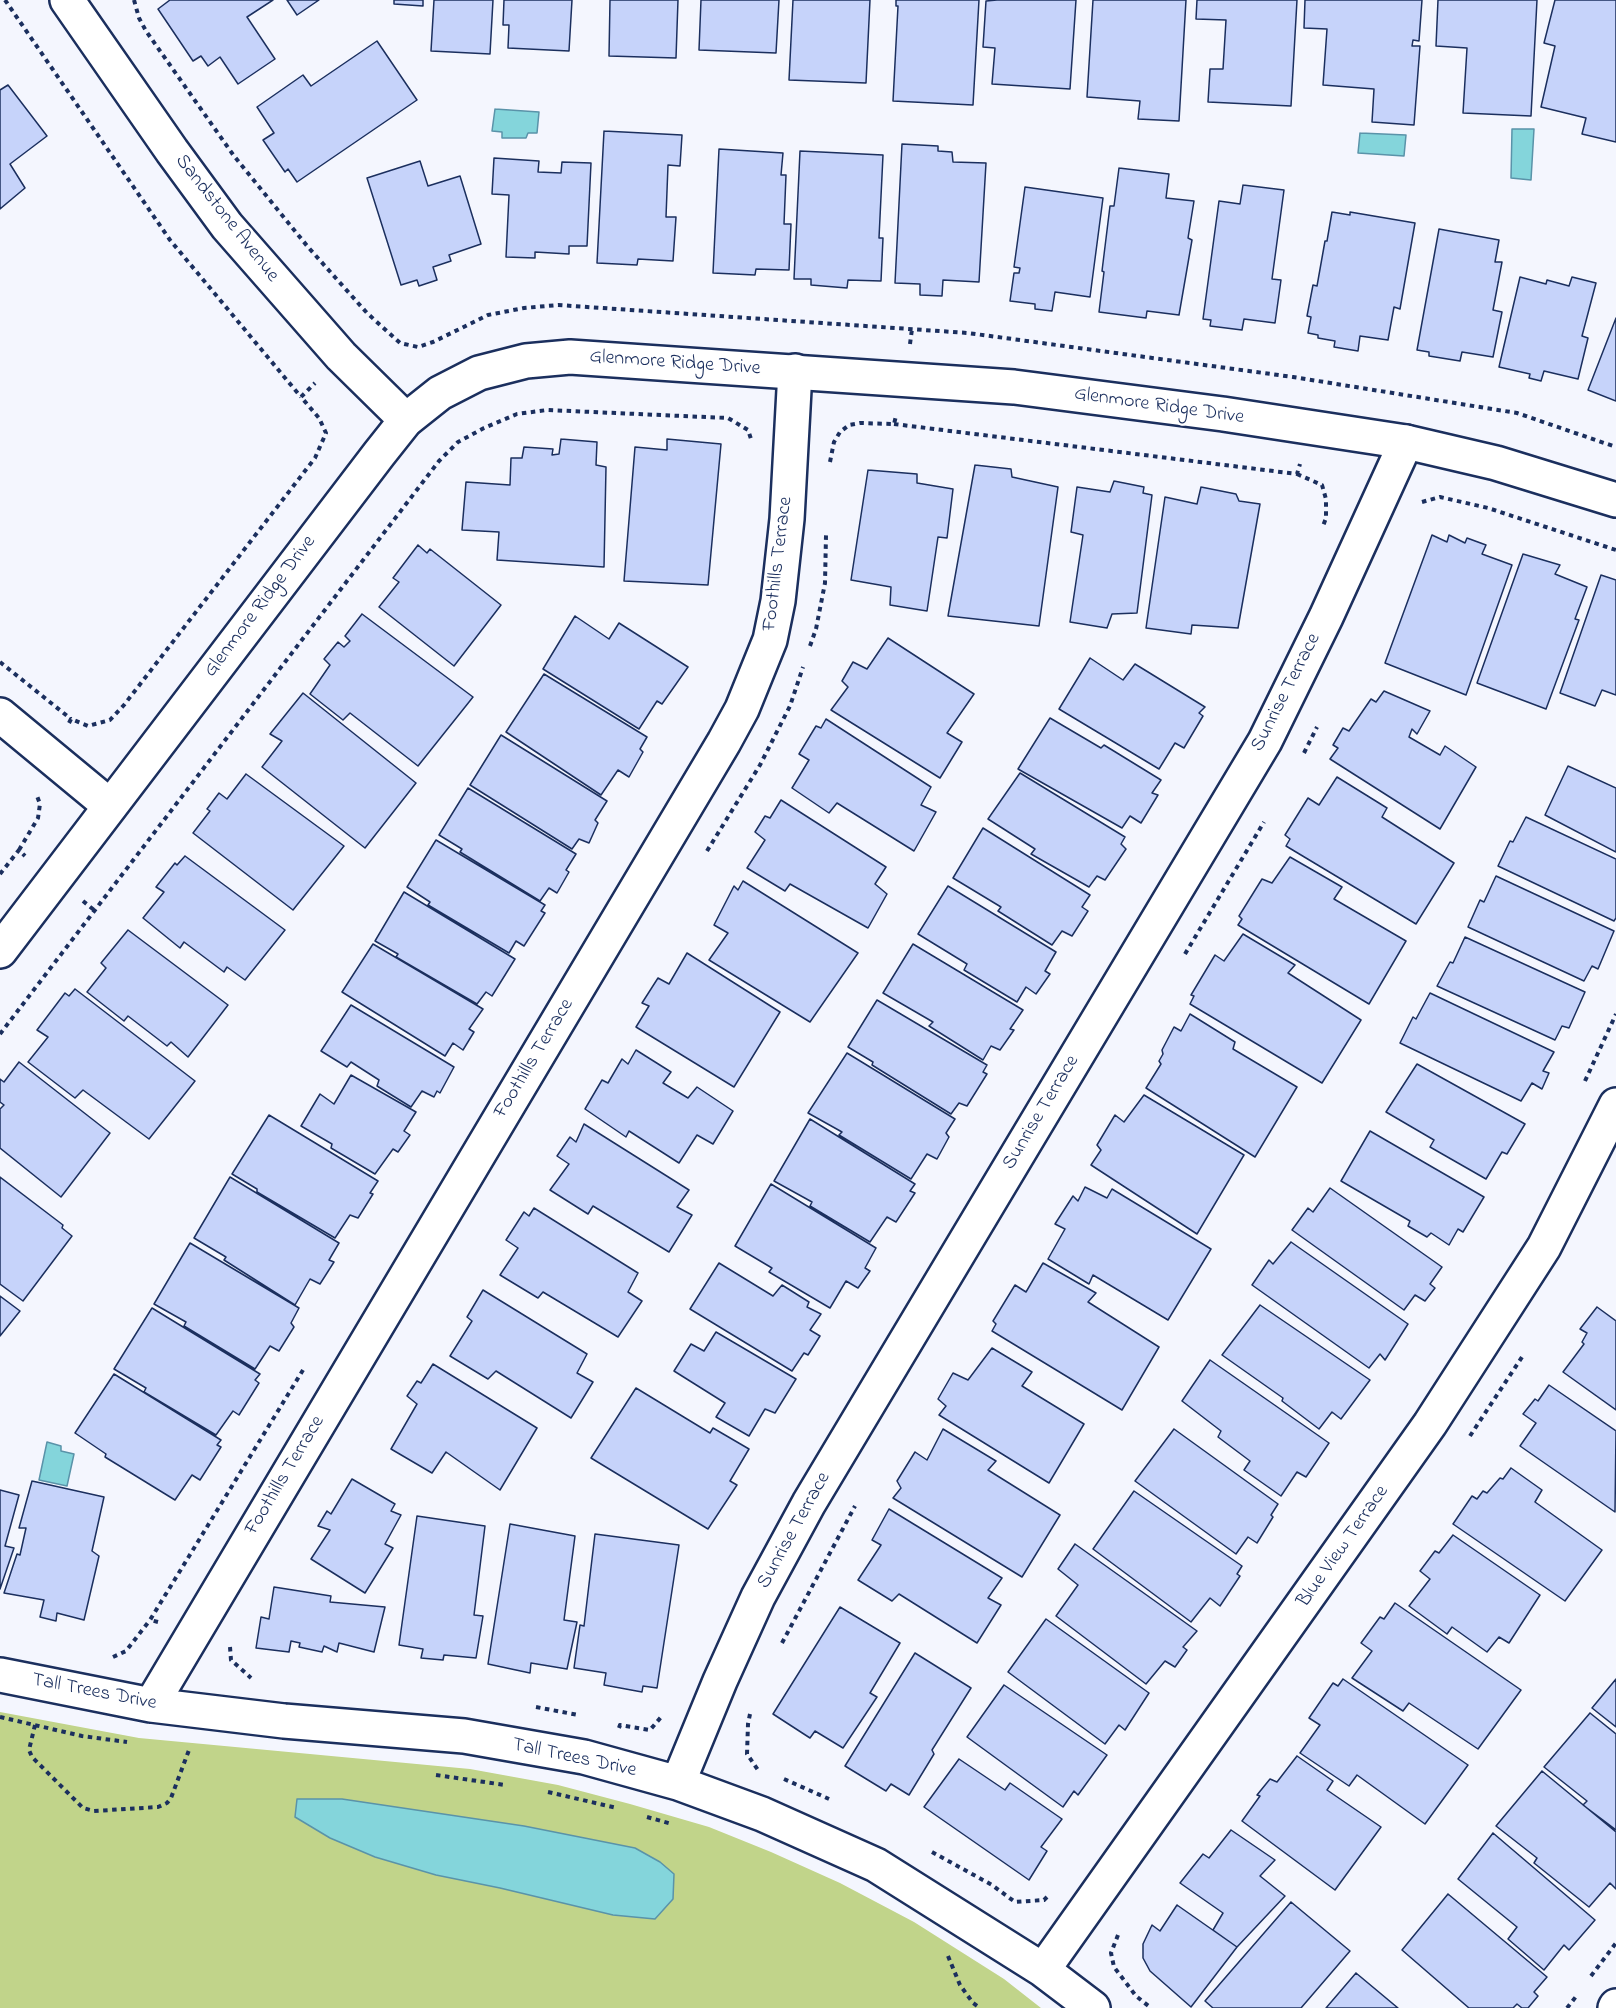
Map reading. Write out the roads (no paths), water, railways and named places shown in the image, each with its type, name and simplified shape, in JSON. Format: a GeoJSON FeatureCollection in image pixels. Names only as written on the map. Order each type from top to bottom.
{"type":"FeatureCollection","features":[{"type":"Feature","properties":{"kind":"street","name":"Sandstone Avenue"},"geometry":{"type":"LineString","coordinates":[[67,0],[226,226],[341,356],[406,420]]}},
{"type":"Feature","properties":{"kind":"street","name":"Glenmore Ridge Drive"},"geometry":{"type":"LineString","coordinates":[[0,951],[406,420],[440,393],[479,373],[526,361],[570,357],[1014,387],[1406,442],[1496,463],[1616,500]]}},
{"type":"Feature","properties":{"kind":"street","name":"Foothills Terrace"},"geometry":{"type":"LineString","coordinates":[[151,1705],[742,709],[770,640],[778,601],[787,519],[795,371]]}},
{"type":"Feature","properties":{"kind":"street","name":"Sunrise Terrace"},"geometry":{"type":"LineString","coordinates":[[678,1783],[724,1670],[758,1597],[803,1514],[1265,741],[1326,616],[1406,442]]}},
{"type":"Feature","properties":{"kind":"street"},"geometry":{"type":"LineString","coordinates":[[0,715],[110,806]]}},
{"type":"Feature","properties":{"kind":"street","name":"Blue View Terrace"},"geometry":{"type":"LineString","coordinates":[[1043,1970],[1430,1424],[1544,1247],[1616,1105]]}},
{"type":"Feature","properties":{"kind":"street","name":"Tall Trees Drive"},"geometry":{"type":"LineString","coordinates":[[0,1674],[151,1705],[284,1721],[464,1736],[584,1757],[678,1783],[762,1814],[876,1865],[1043,1970],[1093,2008]]}},
{"type":"Feature","properties":{"kind":"water"},"geometry":{"type":"Polygon","coordinates":[[[495,109],[539,112],[537,133],[528,133],[526,138],[502,138],[502,132],[492,131],[495,109]]]}},
{"type":"Feature","properties":{"kind":"water"},"geometry":{"type":"Polygon","coordinates":[[[1512,129],[1534,129],[1531,180],[1511,178],[1512,129]]]}},
{"type":"Feature","properties":{"kind":"water"},"geometry":{"type":"Polygon","coordinates":[[[1360,133],[1406,135],[1404,156],[1358,153],[1360,133]]]}},
{"type":"Feature","properties":{"kind":"water"},"geometry":{"type":"Polygon","coordinates":[[[47,1442],[61,1446],[61,1451],[74,1454],[67,1486],[39,1480],[47,1442]]]}},
{"type":"Feature","properties":{"kind":"water"},"geometry":{"type":"Polygon","coordinates":[[[297,1799],[342,1799],[524,1826],[635,1848],[660,1862],[674,1874],[673,1899],[655,1919],[613,1915],[436,1875],[375,1857],[330,1838],[295,1817],[297,1799]]]}}]}
